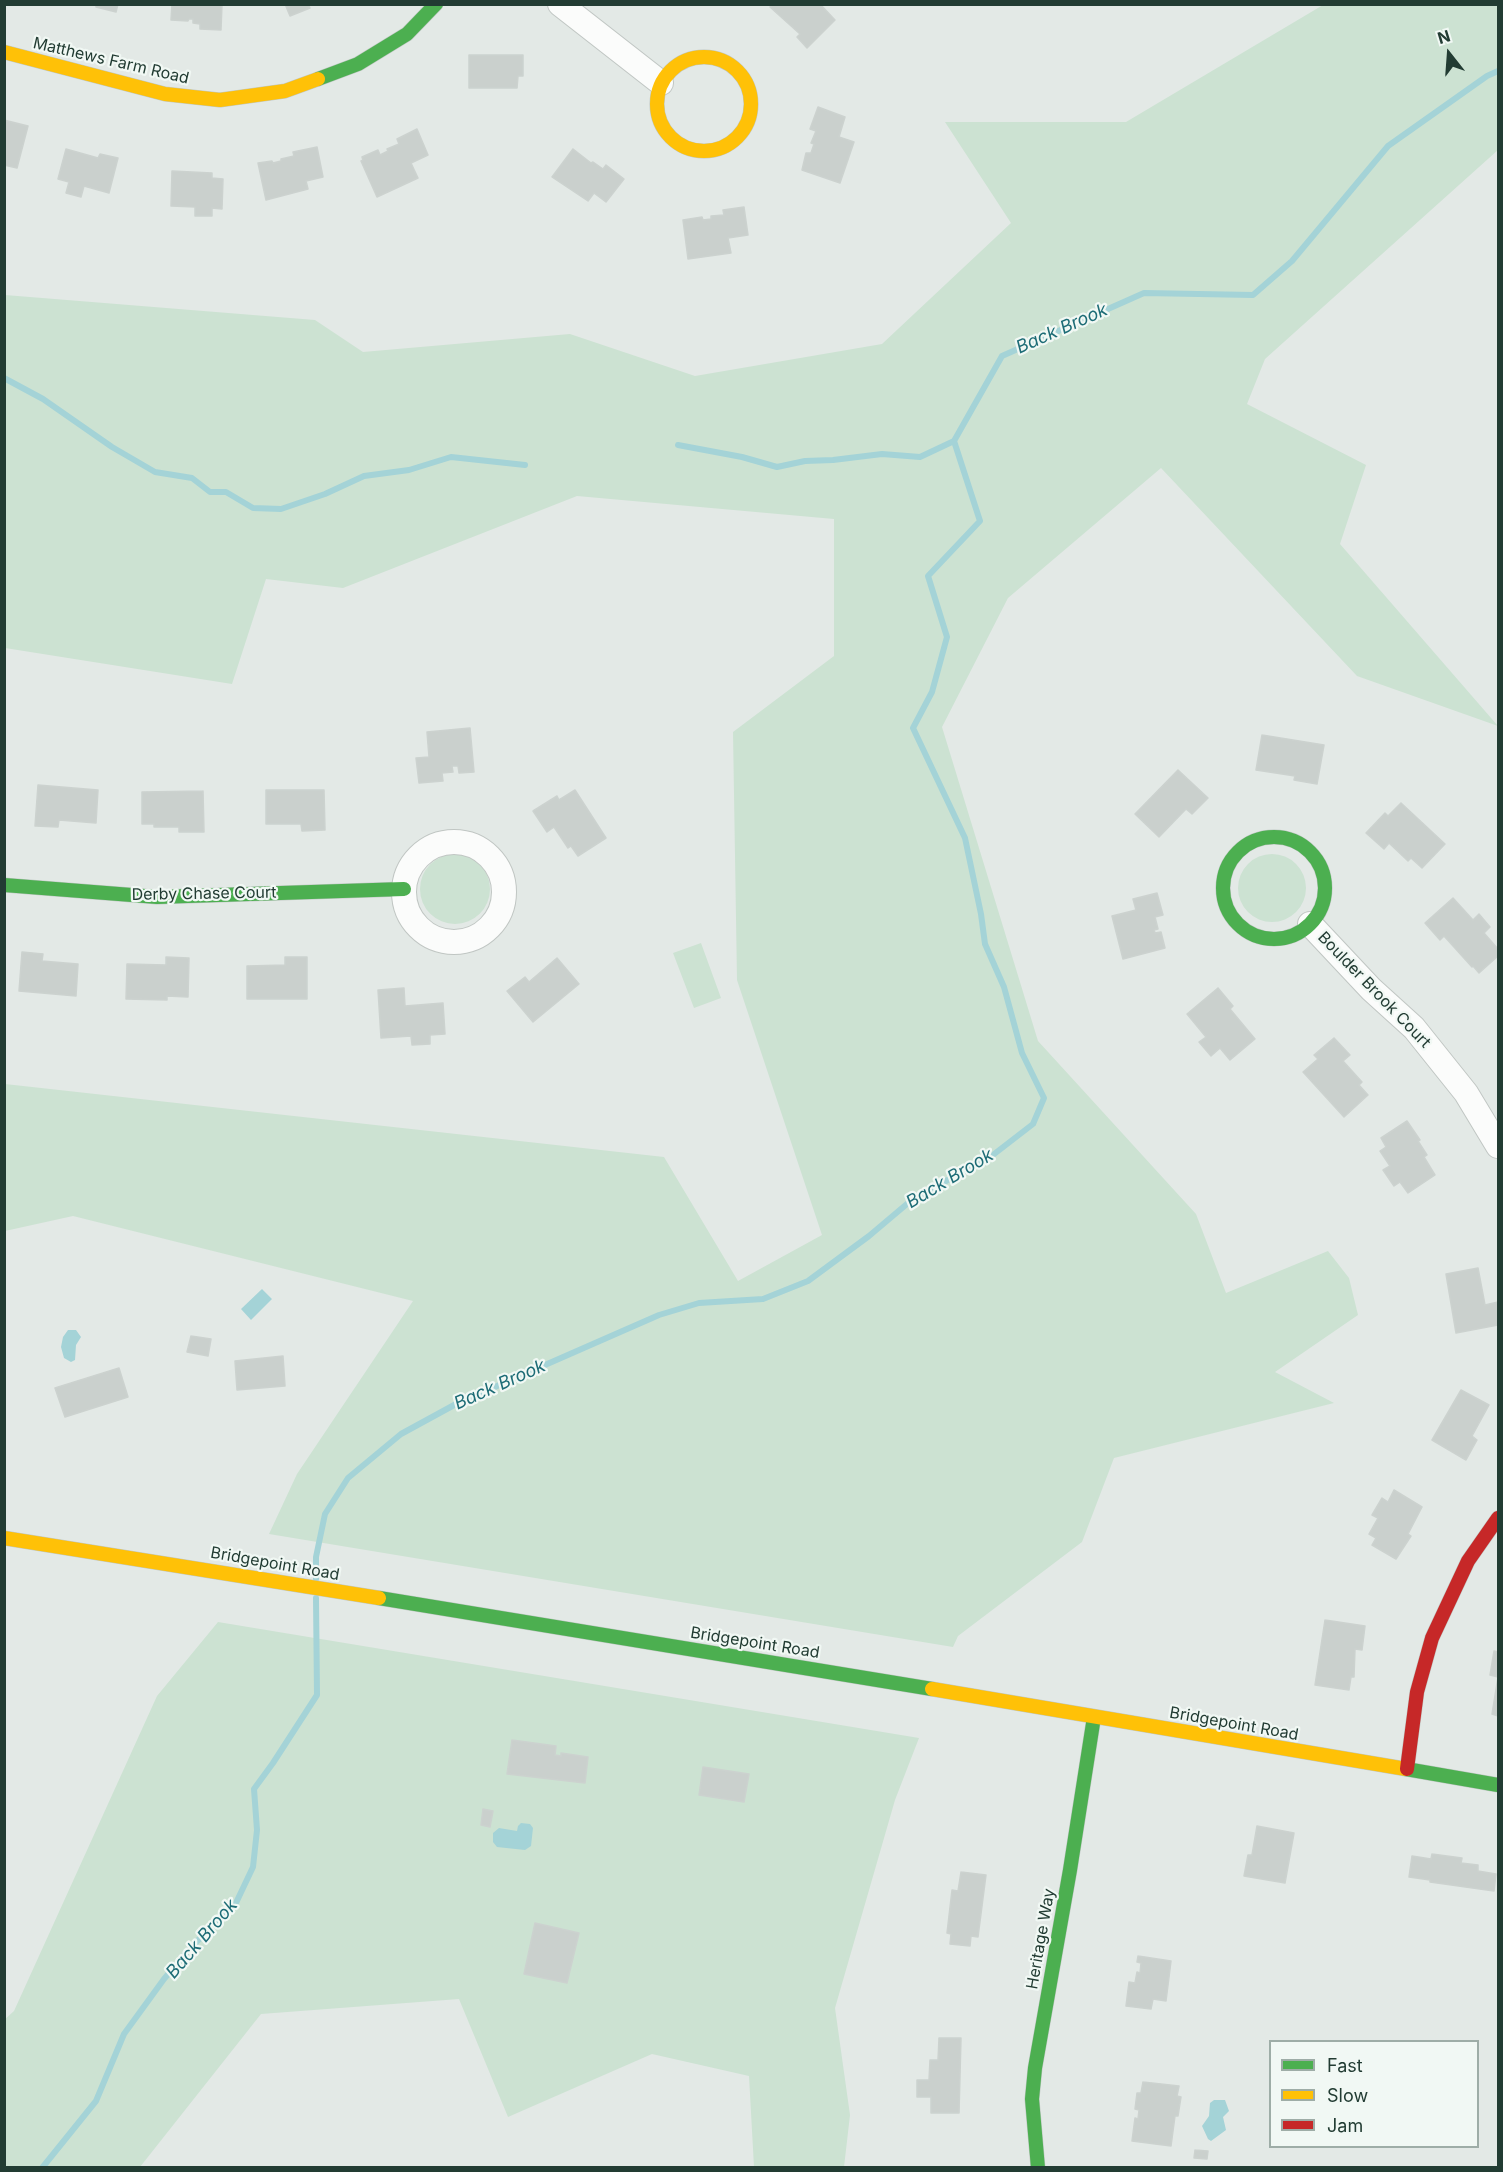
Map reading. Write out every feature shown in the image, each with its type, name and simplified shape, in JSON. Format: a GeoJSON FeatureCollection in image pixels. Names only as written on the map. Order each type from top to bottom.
{"type":"FeatureCollection","features":[{"type":"Feature","properties":{"kind":"street","name":"Matthews Farm Road"},"geometry":{"type":"LineString","coordinates":[[4,52],[165,94],[220,100],[285,91],[358,64],[407,34],[436,4]]}},
{"type":"Feature","properties":{"kind":"street"},"geometry":{"type":"LineString","coordinates":[[560,4],[661,83]]}},
{"type":"Feature","properties":{"kind":"street"},"geometry":{"type":"LineString","coordinates":[[697,58],[712,58],[726,63],[738,72],[747,85],[751,99],[750,114],[744,128],[734,141],[720,148],[704,151],[688,149],[674,141],[664,129],[657,115],[657,99],[661,83],[670,71],[682,62],[697,58]]}},
{"type":"Feature","properties":{"kind":"street","name":"Boulder Brook Court"},"geometry":{"type":"LineString","coordinates":[[1276,837],[1293,841],[1307,850],[1318,863],[1324,878],[1324,895],[1320,911],[1310,924],[1296,934],[1280,939],[1263,938],[1247,932],[1234,921],[1226,906],[1222,890],[1225,873],[1233,858],[1245,846],[1260,839],[1276,837]]}},
{"type":"Feature","properties":{"kind":"street"},"geometry":{"type":"LineString","coordinates":[[447,842],[464,842],[480,848],[493,859],[502,874],[506,891],[504,904],[496,922],[484,933],[470,941],[454,943],[437,940],[417,926],[405,906],[404,889],[408,872],[417,858],[430,848],[447,842]]}},
{"type":"Feature","properties":{"kind":"street","name":"Derby Chase Court"},"geometry":{"type":"LineString","coordinates":[[4,885],[157,897],[404,889]]}},
{"type":"Feature","properties":{"kind":"street","name":"Boulder Brook Court"},"geometry":{"type":"LineString","coordinates":[[1310,924],[1371,988],[1414,1028],[1466,1093],[1498,1146]]}},
{"type":"Feature","properties":{"kind":"street"},"geometry":{"type":"LineString","coordinates":[[1407,1769],[1417,1692],[1432,1638],[1468,1561],[1498,1518]]}},
{"type":"Feature","properties":{"kind":"street","name":"Bridgepoint Road"},"geometry":{"type":"LineString","coordinates":[[4,1538],[76,1548],[1498,1785]]}},
{"type":"Feature","properties":{"kind":"street","name":"Heritage Way"},"geometry":{"type":"LineString","coordinates":[[1038,2168],[1032,2099],[1035,2068],[1094,1717]]}},
{"type":"Feature","properties":{"kind":"green space"},"geometry":{"type":"Polygon","coordinates":[[[1323,5],[1498,5],[1498,150],[1265,359],[1247,404],[1366,465],[1340,544],[1498,726],[1357,676],[1161,468],[1008,598],[942,727],[1038,1041],[1196,1214],[1226,1293],[1328,1251],[1349,1278],[1358,1315],[1275,1372],[1334,1403],[1114,1458],[1082,1542],[958,1636],[953,1647],[269,1534],[297,1474],[413,1301],[73,1216],[5,1231],[5,1084],[664,1157],[738,1281],[822,1235],[737,980],[733,732],[834,656],[834,519],[577,496],[343,588],[266,579],[232,684],[5,648],[5,295],[315,320],[363,352],[570,334],[695,376],[882,344],[1011,223],[945,122],[1126,122],[1323,5]]]}},
{"type":"Feature","properties":{"kind":"green space"},"geometry":{"type":"Polygon","coordinates":[[[448,854],[462,854],[475,860],[484,869],[490,882],[488,902],[480,914],[462,924],[448,924],[435,918],[426,909],[420,896],[420,882],[426,869],[435,860],[448,854]]]}},
{"type":"Feature","properties":{"kind":"green space"},"geometry":{"type":"Polygon","coordinates":[[[1272,854],[1285,856],[1296,864],[1304,875],[1306,888],[1304,901],[1296,912],[1285,920],[1272,922],[1259,920],[1248,912],[1240,901],[1238,888],[1240,875],[1248,864],[1259,856],[1272,854]]]}},
{"type":"Feature","properties":{"kind":"green space"},"geometry":{"type":"Polygon","coordinates":[[[701,943],[721,998],[694,1008],[673,953],[701,943]]]}},
{"type":"Feature","properties":{"kind":"green space"},"geometry":{"type":"Polygon","coordinates":[[[218,1622],[919,1738],[895,1800],[835,2008],[850,2115],[844,2167],[754,2167],[749,2076],[652,2054],[508,2117],[459,1999],[261,2014],[140,2167],[5,2167],[4,2020],[14,2011],[157,1696],[218,1622]]]}},
{"type":"Feature","properties":{"kind":"water"},"geometry":{"type":"Polygon","coordinates":[[[262,1289],[272,1299],[251,1320],[241,1309],[262,1289]]]}},
{"type":"Feature","properties":{"kind":"water"},"geometry":{"type":"Polygon","coordinates":[[[68,1330],[76,1330],[81,1337],[76,1345],[75,1360],[71,1362],[64,1358],[61,1347],[63,1337],[68,1330]]]}},
{"type":"Feature","properties":{"kind":"water"},"geometry":{"type":"Polygon","coordinates":[[[521,1823],[530,1824],[533,1828],[531,1846],[525,1850],[497,1847],[493,1842],[493,1833],[499,1828],[517,1831],[521,1823]]]}},
{"type":"Feature","properties":{"kind":"water"},"geometry":{"type":"Polygon","coordinates":[[[1214,2100],[1225,2100],[1229,2111],[1223,2117],[1226,2130],[1211,2141],[1202,2126],[1209,2116],[1210,2103],[1214,2100]]]}},
{"type":"Feature","properties":{"kind":"building"},"geometry":{"type":"Polygon","coordinates":[[[94,4],[118,4],[116,12],[96,7],[94,4]]]}},
{"type":"Feature","properties":{"kind":"building"},"geometry":{"type":"Polygon","coordinates":[[[172,4],[222,4],[221,30],[200,29],[200,24],[193,23],[193,19],[171,20],[172,4]]]}},
{"type":"Feature","properties":{"kind":"building"},"geometry":{"type":"Polygon","coordinates":[[[285,4],[308,4],[310,8],[290,16],[285,4]]]}},
{"type":"Feature","properties":{"kind":"building"},"geometry":{"type":"Polygon","coordinates":[[[773,4],[820,4],[835,20],[807,48],[797,37],[800,34],[770,7],[773,4]]]}},
{"type":"Feature","properties":{"kind":"building"},"geometry":{"type":"Polygon","coordinates":[[[469,55],[523,55],[523,76],[518,76],[517,88],[469,88],[469,55]]]}},
{"type":"Feature","properties":{"kind":"building"},"geometry":{"type":"Polygon","coordinates":[[[818,107],[845,117],[839,137],[854,142],[840,183],[802,170],[806,153],[811,153],[814,144],[811,143],[816,131],[810,129],[818,107]]]}},
{"type":"Feature","properties":{"kind":"building"},"geometry":{"type":"Polygon","coordinates":[[[4,120],[28,126],[17,168],[4,165],[4,120]]]}},
{"type":"Feature","properties":{"kind":"building"},"geometry":{"type":"Polygon","coordinates":[[[417,129],[428,155],[411,163],[418,178],[377,197],[361,161],[362,157],[378,150],[380,155],[388,151],[387,149],[399,144],[397,139],[417,129]]]}},
{"type":"Feature","properties":{"kind":"building"},"geometry":{"type":"Polygon","coordinates":[[[317,147],[323,177],[306,181],[308,189],[266,200],[258,163],[281,161],[281,159],[294,156],[293,152],[317,147]]]}},
{"type":"Feature","properties":{"kind":"building"},"geometry":{"type":"Polygon","coordinates":[[[66,149],[98,158],[100,154],[118,158],[109,193],[84,186],[81,197],[66,193],[69,182],[58,179],[66,149]]]}},
{"type":"Feature","properties":{"kind":"building"},"geometry":{"type":"Polygon","coordinates":[[[573,149],[603,169],[606,165],[624,179],[606,202],[594,193],[588,201],[552,177],[573,149]]]}},
{"type":"Feature","properties":{"kind":"building"},"geometry":{"type":"Polygon","coordinates":[[[172,171],[212,173],[212,178],[223,179],[222,209],[212,208],[212,216],[195,216],[195,207],[171,206],[172,171]]]}},
{"type":"Feature","properties":{"kind":"building"},"geometry":{"type":"Polygon","coordinates":[[[744,207],[748,235],[728,238],[731,253],[688,259],[683,220],[702,217],[703,220],[711,219],[711,216],[724,215],[723,210],[744,207]]]}},
{"type":"Feature","properties":{"kind":"building"},"geometry":{"type":"Polygon","coordinates":[[[470,728],[474,772],[459,773],[458,766],[452,766],[453,772],[442,773],[443,781],[419,783],[416,758],[429,757],[427,732],[470,728]]]}},
{"type":"Feature","properties":{"kind":"building"},"geometry":{"type":"Polygon","coordinates":[[[1262,735],[1324,745],[1317,784],[1294,780],[1295,776],[1256,770],[1262,735]]]}},
{"type":"Feature","properties":{"kind":"building"},"geometry":{"type":"Polygon","coordinates":[[[1178,770],[1208,798],[1192,814],[1186,809],[1159,837],[1135,814],[1178,770]]]}},
{"type":"Feature","properties":{"kind":"building"},"geometry":{"type":"Polygon","coordinates":[[[38,785],[98,790],[96,823],[59,820],[58,827],[35,826],[38,785]]]}},
{"type":"Feature","properties":{"kind":"building"},"geometry":{"type":"Polygon","coordinates":[[[266,790],[324,790],[325,830],[302,831],[301,824],[266,824],[266,790]]]}},
{"type":"Feature","properties":{"kind":"building"},"geometry":{"type":"Polygon","coordinates":[[[575,790],[606,838],[578,856],[571,846],[568,848],[554,827],[547,832],[533,811],[557,796],[559,800],[575,790]]]}},
{"type":"Feature","properties":{"kind":"building"},"geometry":{"type":"Polygon","coordinates":[[[203,791],[204,832],[179,832],[179,827],[154,827],[154,824],[142,824],[142,792],[203,791]]]}},
{"type":"Feature","properties":{"kind":"building"},"geometry":{"type":"Polygon","coordinates":[[[1401,803],[1445,844],[1422,868],[1411,858],[1408,861],[1389,843],[1384,849],[1366,833],[1385,813],[1388,816],[1401,803]]]}},
{"type":"Feature","properties":{"kind":"building"},"geometry":{"type":"Polygon","coordinates":[[[1157,893],[1163,915],[1155,917],[1158,929],[1154,930],[1155,933],[1161,932],[1165,948],[1123,959],[1112,916],[1136,910],[1133,899],[1157,893]]]}},
{"type":"Feature","properties":{"kind":"building"},"geometry":{"type":"Polygon","coordinates":[[[1453,898],[1473,920],[1479,914],[1490,927],[1484,933],[1498,949],[1498,956],[1479,973],[1444,936],[1440,940],[1425,923],[1453,898]]]}},
{"type":"Feature","properties":{"kind":"building"},"geometry":{"type":"Polygon","coordinates":[[[22,952],[43,954],[42,961],[78,964],[76,996],[19,991],[22,952]]]}},
{"type":"Feature","properties":{"kind":"building"},"geometry":{"type":"Polygon","coordinates":[[[166,957],[189,958],[188,997],[167,996],[167,1000],[126,999],[127,964],[166,965],[166,957]]]}},
{"type":"Feature","properties":{"kind":"building"},"geometry":{"type":"Polygon","coordinates":[[[285,957],[307,957],[307,999],[247,999],[247,966],[285,965],[285,957]]]}},
{"type":"Feature","properties":{"kind":"building"},"geometry":{"type":"Polygon","coordinates":[[[557,958],[579,984],[533,1022],[507,991],[525,977],[529,982],[557,958]]]}},
{"type":"Feature","properties":{"kind":"building"},"geometry":{"type":"Polygon","coordinates":[[[404,988],[405,1006],[443,1003],[445,1034],[430,1035],[430,1044],[412,1045],[411,1036],[381,1038],[378,990],[404,988]]]}},
{"type":"Feature","properties":{"kind":"building"},"geometry":{"type":"Polygon","coordinates":[[[1218,988],[1233,1006],[1230,1009],[1255,1039],[1230,1060],[1220,1048],[1211,1056],[1199,1042],[1206,1037],[1187,1014],[1218,988]]]}},
{"type":"Feature","properties":{"kind":"building"},"geometry":{"type":"Polygon","coordinates":[[[1334,1038],[1350,1055],[1343,1061],[1362,1082],[1359,1085],[1368,1095],[1344,1117],[1303,1072],[1318,1059],[1314,1055],[1334,1038]]]}},
{"type":"Feature","properties":{"kind":"building"},"geometry":{"type":"Polygon","coordinates":[[[1407,1121],[1420,1140],[1418,1141],[1427,1155],[1424,1157],[1435,1175],[1408,1193],[1400,1182],[1394,1186],[1383,1170],[1390,1166],[1380,1151],[1386,1147],[1381,1138],[1407,1121]]]}},
{"type":"Feature","properties":{"kind":"building"},"geometry":{"type":"Polygon","coordinates":[[[1478,1268],[1485,1305],[1498,1302],[1498,1325],[1456,1333],[1446,1274],[1478,1268]]]}},
{"type":"Feature","properties":{"kind":"building"},"geometry":{"type":"Polygon","coordinates":[[[191,1336],[211,1339],[208,1356],[187,1352],[191,1336]]]}},
{"type":"Feature","properties":{"kind":"building"},"geometry":{"type":"Polygon","coordinates":[[[283,1356],[285,1386],[237,1390],[235,1361],[283,1356]]]}},
{"type":"Feature","properties":{"kind":"building"},"geometry":{"type":"Polygon","coordinates":[[[119,1368],[128,1397],[65,1417],[55,1388],[119,1368]]]}},
{"type":"Feature","properties":{"kind":"building"},"geometry":{"type":"Polygon","coordinates":[[[1461,1390],[1489,1405],[1472,1436],[1477,1440],[1466,1460],[1432,1440],[1461,1390]]]}},
{"type":"Feature","properties":{"kind":"building"},"geometry":{"type":"Polygon","coordinates":[[[1394,1490],[1422,1507],[1408,1534],[1411,1536],[1396,1559],[1372,1545],[1376,1538],[1369,1534],[1378,1518],[1372,1515],[1382,1498],[1388,1502],[1394,1490]]]}},
{"type":"Feature","properties":{"kind":"building"},"geometry":{"type":"Polygon","coordinates":[[[1325,1620],[1365,1626],[1362,1650],[1355,1649],[1354,1677],[1351,1677],[1349,1690],[1315,1685],[1325,1620]]]}},
{"type":"Feature","properties":{"kind":"building"},"geometry":{"type":"Polygon","coordinates":[[[1494,1651],[1498,1652],[1498,1677],[1490,1675],[1494,1651]]]}},
{"type":"Feature","properties":{"kind":"building"},"geometry":{"type":"Polygon","coordinates":[[[1498,1677],[1498,1716],[1492,1714],[1498,1677]]]}},
{"type":"Feature","properties":{"kind":"building"},"geometry":{"type":"Polygon","coordinates":[[[512,1740],[556,1746],[555,1755],[561,1756],[561,1753],[588,1757],[585,1783],[507,1774],[512,1740]]]}},
{"type":"Feature","properties":{"kind":"building"},"geometry":{"type":"Polygon","coordinates":[[[703,1767],[749,1774],[744,1802],[699,1795],[703,1767]]]}},
{"type":"Feature","properties":{"kind":"building"},"geometry":{"type":"Polygon","coordinates":[[[483,1809],[493,1811],[490,1827],[481,1825],[483,1809]]]}},
{"type":"Feature","properties":{"kind":"building"},"geometry":{"type":"Polygon","coordinates":[[[1257,1826],[1294,1833],[1285,1883],[1244,1876],[1248,1855],[1252,1855],[1257,1826]]]}},
{"type":"Feature","properties":{"kind":"building"},"geometry":{"type":"Polygon","coordinates":[[[1432,1854],[1462,1858],[1461,1863],[1478,1865],[1478,1871],[1496,1874],[1494,1891],[1409,1877],[1412,1856],[1431,1859],[1432,1854]]]}},
{"type":"Feature","properties":{"kind":"building"},"geometry":{"type":"Polygon","coordinates":[[[961,1872],[986,1875],[978,1937],[971,1936],[970,1946],[950,1944],[951,1934],[947,1933],[952,1890],[958,1891],[961,1872]]]}},
{"type":"Feature","properties":{"kind":"building"},"geometry":{"type":"Polygon","coordinates":[[[535,1923],[579,1933],[567,1983],[524,1974],[535,1923]]]}},
{"type":"Feature","properties":{"kind":"building"},"geometry":{"type":"Polygon","coordinates":[[[1138,1956],[1171,1961],[1166,2001],[1153,1999],[1151,2009],[1126,2006],[1129,1982],[1135,1983],[1137,1972],[1140,1973],[1141,1963],[1137,1962],[1138,1956]]]}},
{"type":"Feature","properties":{"kind":"building"},"geometry":{"type":"Polygon","coordinates":[[[939,2038],[961,2038],[959,2113],[931,2113],[931,2097],[917,2097],[917,2080],[929,2080],[930,2060],[938,2060],[939,2038]]]}},
{"type":"Feature","properties":{"kind":"building"},"geometry":{"type":"Polygon","coordinates":[[[1143,2082],[1179,2086],[1177,2096],[1181,2097],[1178,2116],[1175,2116],[1171,2146],[1132,2141],[1135,2118],[1138,2119],[1139,2110],[1135,2109],[1137,2093],[1141,2093],[1143,2082]]]}},
{"type":"Feature","properties":{"kind":"building"},"geometry":{"type":"Polygon","coordinates":[[[1195,2150],[1208,2151],[1207,2159],[1194,2158],[1195,2150]]]}},
{"type":"Feature","properties":{"kind":"waterway","name":"Back Brook"},"geometry":{"type":"LineString","coordinates":[[316,1579],[316,1557],[325,1514],[348,1478],[401,1434],[456,1404],[659,1315],[699,1303],[763,1299],[808,1281],[869,1236],[914,1198],[989,1158],[1033,1124],[1044,1098],[1022,1053],[1004,987],[985,944],[965,838],[913,728],[932,692],[947,637],[928,576],[980,521],[954,441],[1002,356],[1144,293],[1253,295],[1292,261],[1388,146],[1487,76],[1498,71]]}},
{"type":"Feature","properties":{"kind":"waterway"},"geometry":{"type":"LineString","coordinates":[[4,378],[43,399],[112,447],[155,472],[192,478],[210,492],[226,492],[253,508],[281,509],[325,494],[364,476],[409,470],[451,457],[525,465]]}},
{"type":"Feature","properties":{"kind":"waterway"},"geometry":{"type":"LineString","coordinates":[[678,445],[742,457],[777,467],[805,461],[882,454],[920,457],[954,441]]}},
{"type":"Feature","properties":{"kind":"waterway","name":"Back Brook"},"geometry":{"type":"LineString","coordinates":[[42,2168],[96,2101],[124,2034],[164,1979],[192,1946],[235,1905],[253,1867],[257,1830],[254,1789],[317,1695],[316,1598]]}},
{"type":"Feature","properties":{"kind":"traffic: fast"},"geometry":{"type":"LineString","coordinates":[[318,79],[358,64],[407,34],[436,4]]}},
{"type":"Feature","properties":{"kind":"traffic: fast"},"geometry":{"type":"LineString","coordinates":[[1274,837],[1293,841],[1310,852],[1321,869],[1325,888],[1321,907],[1310,924],[1293,935],[1274,939],[1255,935],[1238,924],[1227,907],[1223,888],[1227,869],[1238,852],[1255,841],[1274,837]]}},
{"type":"Feature","properties":{"kind":"traffic: fast"},"geometry":{"type":"LineString","coordinates":[[4,885],[157,897],[404,889]]}},
{"type":"Feature","properties":{"kind":"traffic: fast"},"geometry":{"type":"LineString","coordinates":[[379,1598],[932,1689]]}},
{"type":"Feature","properties":{"kind":"traffic: fast"},"geometry":{"type":"LineString","coordinates":[[1038,2168],[1032,2099],[1035,2068],[1094,1717]]}},
{"type":"Feature","properties":{"kind":"traffic: fast"},"geometry":{"type":"LineString","coordinates":[[1406,1769],[1498,1785]]}},
{"type":"Feature","properties":{"kind":"traffic: slow"},"geometry":{"type":"LineString","coordinates":[[4,52],[165,94],[220,100],[285,91],[318,79]]}},
{"type":"Feature","properties":{"kind":"traffic: slow"},"geometry":{"type":"LineString","coordinates":[[704,57],[722,61],[737,71],[747,86],[751,104],[747,122],[737,137],[722,147],[704,151],[686,147],[671,137],[661,122],[657,104],[661,86],[671,71],[686,61],[704,57]]}},
{"type":"Feature","properties":{"kind":"traffic: slow"},"geometry":{"type":"LineString","coordinates":[[4,1538],[379,1598]]}},
{"type":"Feature","properties":{"kind":"traffic: slow"},"geometry":{"type":"LineString","coordinates":[[932,1689],[1406,1769]]}},
{"type":"Feature","properties":{"kind":"traffic: jam"},"geometry":{"type":"LineString","coordinates":[[1407,1769],[1417,1692],[1432,1638],[1468,1561],[1498,1518]]}}]}
